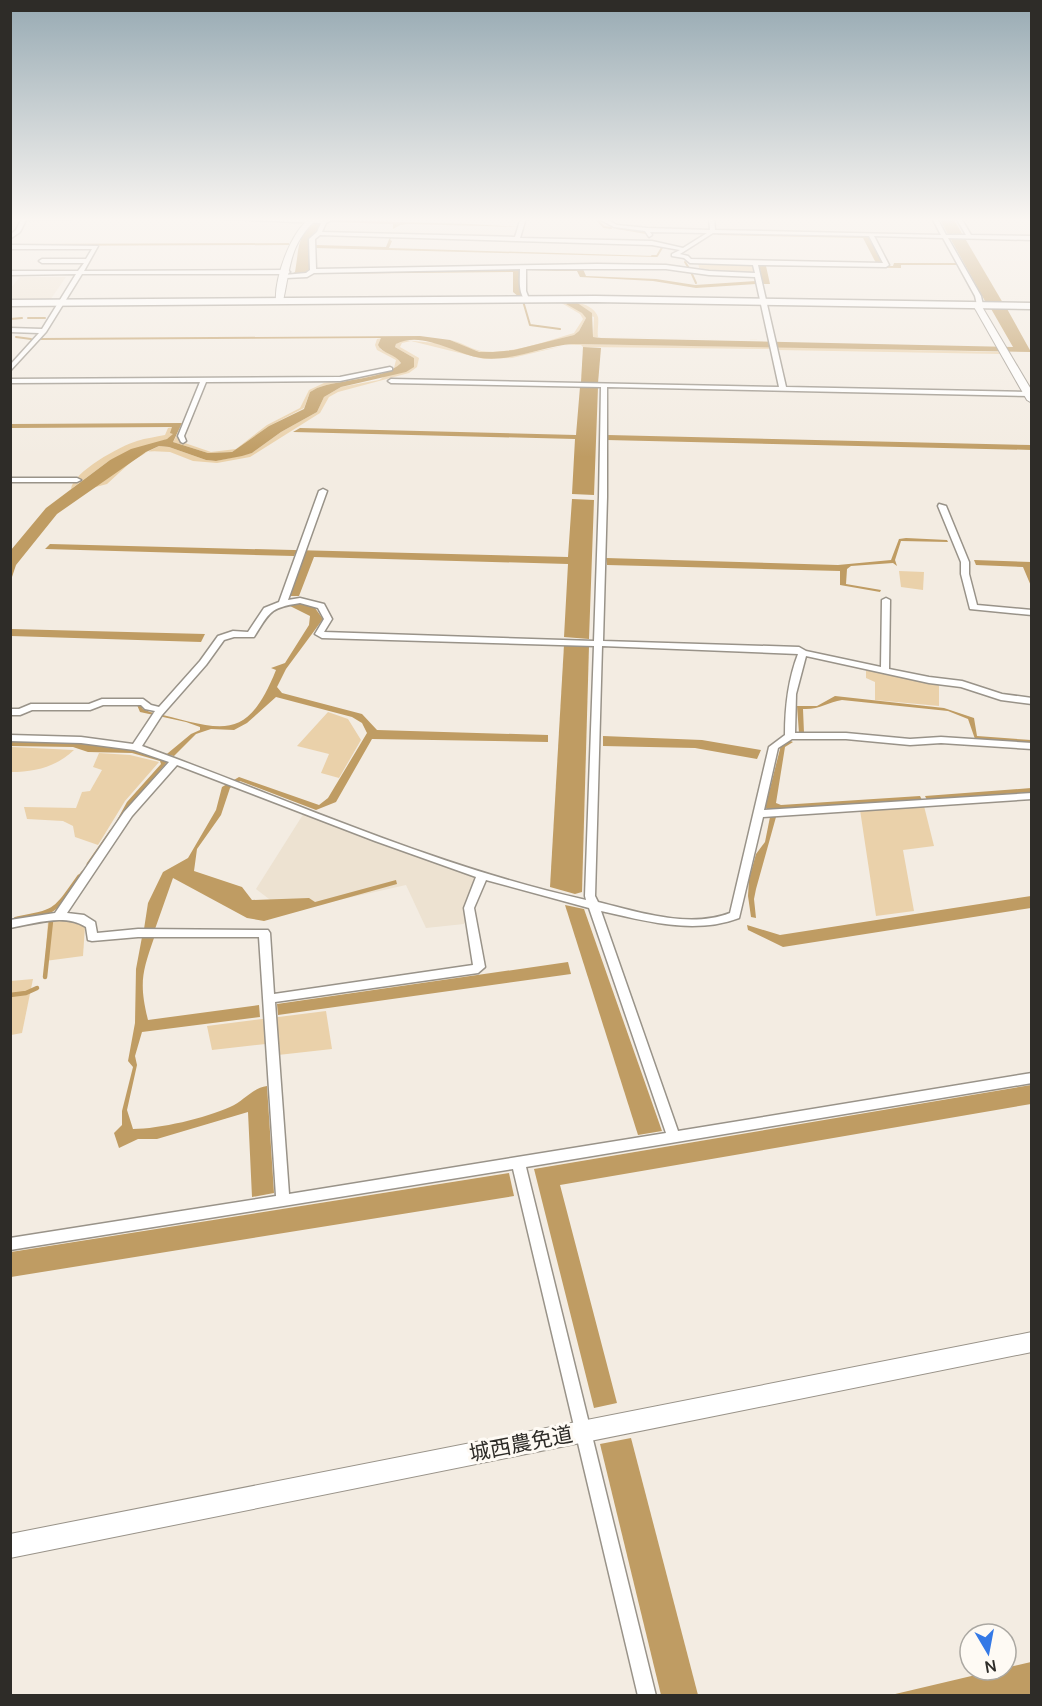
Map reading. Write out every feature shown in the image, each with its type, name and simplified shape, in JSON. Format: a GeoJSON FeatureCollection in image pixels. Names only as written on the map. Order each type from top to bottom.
{"type":"FeatureCollection","features":[{"type":"Feature","properties":{"kind":"main road"},"geometry":{"type":"LineString","coordinates":[[10,303],[526,299],[1032,306]]}},
{"type":"Feature","properties":{"kind":"street"},"geometry":{"type":"LineString","coordinates":[[10,369],[44,331],[65,298]]}},
{"type":"Feature","properties":{"kind":"street"},"geometry":{"type":"LineString","coordinates":[[763,298],[783,389]]}},
{"type":"Feature","properties":{"kind":"street"},"geometry":{"type":"LineString","coordinates":[[978,298],[979,305],[1030,396]]}},
{"type":"Feature","properties":{"kind":"street"},"geometry":{"type":"LineString","coordinates":[[10,330],[44,331]]}},
{"type":"Feature","properties":{"kind":"street"},"geometry":{"type":"LineString","coordinates":[[10,381],[340,378],[390,369]]}},
{"type":"Feature","properties":{"kind":"street"},"geometry":{"type":"LineString","coordinates":[[183,441],[181,436],[204,380]]}},
{"type":"Feature","properties":{"kind":"street"},"geometry":{"type":"LineString","coordinates":[[391,381],[1030,396]]}},
{"type":"Feature","properties":{"kind":"street"},"geometry":{"type":"LineString","coordinates":[[604,386],[603,497],[590,896],[674,1137]]}},
{"type":"Feature","properties":{"kind":"street"},"geometry":{"type":"LineString","coordinates":[[10,480],[77,480]]}},
{"type":"Feature","properties":{"kind":"street"},"geometry":{"type":"LineString","coordinates":[[283,603],[323,491]]}},
{"type":"Feature","properties":{"kind":"street"},"geometry":{"type":"LineString","coordinates":[[942,506],[965,562],[965,574],[973,607],[1032,613]]}},
{"type":"Feature","properties":{"kind":"street"},"geometry":{"type":"LineString","coordinates":[[136,747],[159,713],[221,638],[233,634],[251,635],[267,610],[283,603],[300,600],[321,606],[328,619],[319,632],[322,635],[799,650],[803,653],[962,684],[1001,697],[1032,701]]}},
{"type":"Feature","properties":{"kind":"street"},"geometry":{"type":"LineString","coordinates":[[885,670],[886,600]]}},
{"type":"Feature","properties":{"kind":"street"},"geometry":{"type":"LineString","coordinates":[[790,736],[789,707],[796,669],[803,653]]}},
{"type":"Feature","properties":{"kind":"street"},"geometry":{"type":"LineString","coordinates":[[10,712],[20,712],[31,707],[90,707],[102,702],[143,702],[159,713]]}},
{"type":"Feature","properties":{"kind":"street"},"geometry":{"type":"LineString","coordinates":[[10,738],[81,740],[136,747],[482,876],[592,906],[651,917],[702,923],[723,921],[735,915],[774,747],[790,736],[846,736],[910,742],[940,740],[1032,746]]}},
{"type":"Feature","properties":{"kind":"street"},"geometry":{"type":"LineString","coordinates":[[58,916],[168,758]]}},
{"type":"Feature","properties":{"kind":"street"},"geometry":{"type":"LineString","coordinates":[[759,814],[1032,796]]}},
{"type":"Feature","properties":{"kind":"street"},"geometry":{"type":"LineString","coordinates":[[268,999],[474,970],[478,967],[469,908],[482,876]]}},
{"type":"Feature","properties":{"kind":"street"},"geometry":{"type":"LineString","coordinates":[[10,924],[58,916],[80,918],[91,925],[92,937],[138,933],[264,933],[283,1200]]}},
{"type":"Feature","properties":{"kind":"street"},"geometry":{"type":"LineString","coordinates":[[10,1244],[518,1163],[1032,1077]]}},
{"type":"Feature","properties":{"kind":"street"},"geometry":{"type":"LineString","coordinates":[[518,1163],[647,1695]]}},
{"type":"Feature","properties":{"kind":"street","name":"城西農免道"},"geometry":{"type":"LineString","coordinates":[[10,1546],[1032,1342]]}},
{"type":"Feature","properties":{"kind":"shaded area"},"geometry":{"type":"Polygon","coordinates":[[[11,298],[52,298],[50,300],[11,301],[11,298]]]}},
{"type":"Feature","properties":{"kind":"shaded area"},"geometry":{"type":"Polygon","coordinates":[[[983,298],[1000,298],[1003,303],[986,303],[983,298]]]}},
{"type":"Feature","properties":{"kind":"shaded area"},"geometry":{"type":"Polygon","coordinates":[[[558,301],[581,303],[591,308],[598,317],[598,337],[769,340],[593,337],[594,317],[583,313],[586,318],[574,335],[528,348],[505,352],[493,353],[481,352],[450,340],[477,350],[492,352],[528,346],[574,333],[583,319],[580,314],[558,301]]]}},
{"type":"Feature","properties":{"kind":"shaded area"},"geometry":{"type":"Polygon","coordinates":[[[576,302],[592,313],[593,337],[601,338],[1013,347],[990,307],[1006,307],[1031,352],[573,344],[493,359],[471,356],[427,341],[406,340],[396,344],[395,347],[414,358],[414,367],[406,372],[341,387],[324,397],[317,412],[281,432],[252,453],[216,461],[206,460],[169,447],[159,446],[146,452],[57,514],[16,565],[11,580],[11,550],[46,508],[110,460],[131,449],[167,439],[173,434],[170,433],[172,427],[11,428],[11,424],[182,423],[173,442],[208,453],[232,452],[269,426],[304,409],[310,392],[317,388],[384,373],[401,363],[380,348],[378,345],[381,338],[40,340],[41,338],[420,336],[450,340],[479,352],[493,352],[514,350],[574,335],[586,318],[582,313],[566,304],[576,302]]]}},
{"type":"Feature","properties":{"kind":"shaded area"},"geometry":{"type":"Polygon","coordinates":[[[382,338],[380,349],[399,359],[401,363],[393,369],[384,373],[317,388],[310,392],[304,408],[269,426],[232,452],[208,453],[173,442],[178,433],[179,441],[211,452],[236,449],[267,425],[300,408],[309,390],[324,383],[394,368],[396,360],[377,350],[375,345],[377,339],[382,338]]]}},
{"type":"Feature","properties":{"kind":"shaded area"},"geometry":{"type":"Polygon","coordinates":[[[402,340],[436,343],[507,357],[562,346],[512,358],[484,359],[411,341],[402,343],[400,347],[419,358],[417,367],[409,373],[338,392],[329,397],[320,413],[250,457],[217,463],[193,461],[170,452],[149,451],[159,446],[169,447],[206,460],[216,461],[252,453],[281,432],[317,412],[324,397],[341,387],[379,380],[414,358],[395,347],[402,340]]]}},
{"type":"Feature","properties":{"kind":"shaded area"},"geometry":{"type":"Polygon","coordinates":[[[568,345],[769,347],[771,349],[583,347],[568,345]]]}},
{"type":"Feature","properties":{"kind":"shaded area"},"geometry":{"type":"Polygon","coordinates":[[[583,347],[601,348],[598,383],[581,382],[583,347]]]}},
{"type":"Feature","properties":{"kind":"shaded area"},"geometry":{"type":"Polygon","coordinates":[[[777,347],[999,352],[1000,354],[778,350],[777,347]]]}},
{"type":"Feature","properties":{"kind":"shaded area"},"geometry":{"type":"Polygon","coordinates":[[[580,387],[598,387],[594,495],[572,494],[575,439],[293,432],[300,428],[576,435],[580,387]]]}},
{"type":"Feature","properties":{"kind":"shaded area"},"geometry":{"type":"Polygon","coordinates":[[[173,427],[174,434],[170,438],[110,460],[71,489],[80,475],[109,454],[137,441],[165,435],[168,428],[173,427]]]}},
{"type":"Feature","properties":{"kind":"shaded area"},"geometry":{"type":"Polygon","coordinates":[[[608,435],[1031,445],[1032,450],[607,440],[608,435]]]}},
{"type":"Feature","properties":{"kind":"shaded area"},"geometry":{"type":"Polygon","coordinates":[[[149,451],[132,461],[107,484],[92,488],[129,461],[149,451]]]}},
{"type":"Feature","properties":{"kind":"shaded area"},"geometry":{"type":"Polygon","coordinates":[[[572,499],[594,500],[589,639],[564,637],[568,564],[314,557],[299,596],[290,596],[303,554],[294,556],[45,549],[50,544],[568,557],[572,499]]]}},
{"type":"Feature","properties":{"kind":"shaded area"},"geometry":{"type":"Polygon","coordinates":[[[899,539],[947,540],[948,542],[901,541],[895,560],[897,566],[893,563],[851,566],[847,569],[846,584],[881,590],[880,592],[840,585],[840,571],[607,565],[606,558],[838,565],[891,560],[899,539]]]}},
{"type":"Feature","properties":{"kind":"shaded area"},"geometry":{"type":"Polygon","coordinates":[[[974,560],[1031,562],[1031,586],[1023,567],[976,565],[974,560]]]}},
{"type":"Feature","properties":{"kind":"shaded area"},"geometry":{"type":"Polygon","coordinates":[[[899,571],[924,572],[923,590],[901,587],[899,571]]]}},
{"type":"Feature","properties":{"kind":"shaded area"},"geometry":{"type":"Polygon","coordinates":[[[297,603],[315,608],[323,619],[286,669],[277,687],[282,693],[362,714],[377,730],[548,735],[548,742],[372,739],[336,802],[316,810],[240,781],[230,788],[221,815],[197,849],[194,871],[242,887],[252,900],[309,898],[315,902],[396,880],[397,884],[264,921],[247,918],[173,878],[155,929],[144,929],[148,903],[163,872],[188,858],[216,810],[222,787],[239,777],[319,805],[328,798],[367,733],[362,723],[352,717],[276,697],[247,723],[234,730],[211,729],[196,734],[174,756],[169,755],[164,759],[168,761],[129,806],[111,831],[127,802],[161,764],[160,761],[132,753],[88,752],[73,747],[11,746],[11,741],[110,745],[162,758],[191,734],[200,730],[200,727],[140,712],[137,705],[139,703],[143,709],[150,712],[194,723],[227,726],[240,722],[253,712],[264,695],[276,670],[271,668],[285,663],[309,625],[310,616],[288,605],[297,603]]]}},
{"type":"Feature","properties":{"kind":"shaded area"},"geometry":{"type":"Polygon","coordinates":[[[11,629],[205,634],[201,642],[11,636],[11,629]]]}},
{"type":"Feature","properties":{"kind":"shaded area"},"geometry":{"type":"Polygon","coordinates":[[[564,645],[589,646],[582,892],[575,894],[550,887],[564,645]]]}},
{"type":"Feature","properties":{"kind":"shaded area"},"geometry":{"type":"Polygon","coordinates":[[[866,670],[939,683],[939,706],[875,700],[875,682],[866,678],[866,670]]]}},
{"type":"Feature","properties":{"kind":"shaded area"},"geometry":{"type":"Polygon","coordinates":[[[835,696],[944,708],[974,718],[977,736],[1031,740],[1031,743],[975,739],[968,719],[948,711],[842,700],[814,708],[803,709],[804,733],[799,733],[797,706],[817,706],[835,696]]]}},
{"type":"Feature","properties":{"kind":"shaded area"},"geometry":{"type":"Polygon","coordinates":[[[328,712],[348,719],[361,740],[339,778],[321,773],[329,754],[297,746],[328,712]]]}},
{"type":"Feature","properties":{"kind":"shaded area"},"geometry":{"type":"Polygon","coordinates":[[[603,736],[702,740],[761,750],[757,759],[695,748],[603,746],[603,736]]]}},
{"type":"Feature","properties":{"kind":"shaded area"},"geometry":{"type":"Polygon","coordinates":[[[788,740],[793,742],[785,747],[776,803],[781,805],[920,796],[922,800],[770,810],[765,808],[781,745],[788,740]]]}},
{"type":"Feature","properties":{"kind":"shaded area"},"geometry":{"type":"Polygon","coordinates":[[[12,747],[74,750],[60,761],[45,767],[11,772],[12,747]]]}},
{"type":"Feature","properties":{"kind":"shaded area"},"geometry":{"type":"Polygon","coordinates":[[[99,753],[130,755],[159,762],[125,801],[98,845],[75,837],[73,826],[63,821],[27,819],[24,807],[76,808],[82,792],[90,791],[102,770],[93,767],[99,753]]]}},
{"type":"Feature","properties":{"kind":"shaded area"},"geometry":{"type":"Polygon","coordinates":[[[1031,788],[1031,792],[927,800],[925,796],[1031,788]]]}},
{"type":"Feature","properties":{"kind":"shaded area"},"geometry":{"type":"Polygon","coordinates":[[[924,806],[934,846],[903,850],[914,911],[876,916],[860,810],[924,806]]]}},
{"type":"Feature","properties":{"kind":"shaded area"},"geometry":{"type":"Polygon","coordinates":[[[304,813],[486,881],[464,924],[426,928],[406,885],[286,912],[256,889],[304,813]]]}},
{"type":"Feature","properties":{"kind":"shaded area"},"geometry":{"type":"Polygon","coordinates":[[[770,817],[776,817],[754,899],[756,918],[751,917],[748,896],[749,879],[756,854],[765,842],[770,817]]]}},
{"type":"Feature","properties":{"kind":"shaded area"},"geometry":{"type":"Polygon","coordinates":[[[1031,896],[1031,908],[783,947],[748,930],[747,925],[780,935],[1031,896]]]}},
{"type":"Feature","properties":{"kind":"shaded area"},"geometry":{"type":"Polygon","coordinates":[[[565,905],[584,909],[662,1131],[638,1135],[565,905]]]}},
{"type":"Feature","properties":{"kind":"shaded area"},"geometry":{"type":"Polygon","coordinates":[[[58,919],[85,926],[83,956],[45,961],[48,921],[58,919]]]}},
{"type":"Feature","properties":{"kind":"shaded area"},"geometry":{"type":"Polygon","coordinates":[[[142,937],[154,938],[143,978],[143,996],[148,1020],[259,1005],[260,1017],[142,1032],[135,1056],[137,1065],[127,1110],[133,1129],[169,1125],[208,1115],[230,1107],[257,1089],[267,1086],[274,1193],[252,1197],[248,1112],[157,1139],[138,1139],[119,1148],[114,1133],[122,1125],[122,1111],[133,1067],[128,1061],[135,1023],[136,969],[142,937]]]}},
{"type":"Feature","properties":{"kind":"shaded area"},"geometry":{"type":"Polygon","coordinates":[[[568,962],[571,974],[278,1015],[277,1004],[568,962]]]}},
{"type":"Feature","properties":{"kind":"shaded area"},"geometry":{"type":"Polygon","coordinates":[[[33,979],[22,1033],[11,1035],[11,981],[33,979]]]}},
{"type":"Feature","properties":{"kind":"shaded area"},"geometry":{"type":"Polygon","coordinates":[[[326,1011],[332,1049],[278,1055],[275,1043],[212,1050],[207,1026],[326,1011]]]}},
{"type":"Feature","properties":{"kind":"shaded area"},"geometry":{"type":"Polygon","coordinates":[[[1031,1085],[1031,1104],[560,1185],[617,1403],[594,1408],[534,1169],[1031,1085]]]}},
{"type":"Feature","properties":{"kind":"shaded area"},"geometry":{"type":"Polygon","coordinates":[[[509,1173],[514,1196],[11,1277],[11,1252],[509,1173]]]}},
{"type":"Feature","properties":{"kind":"shaded area"},"geometry":{"type":"Polygon","coordinates":[[[631,1438],[698,1695],[661,1695],[600,1444],[631,1438]]]}},
{"type":"Feature","properties":{"kind":"shaded area"},"geometry":{"type":"Polygon","coordinates":[[[1031,1662],[1031,1694],[891,1695],[958,1679],[958,1682],[1018,1682],[1018,1665],[1031,1662]]]}},
{"type":"Feature","properties":{"kind":"waterway"},"geometry":{"type":"LineString","coordinates":[[523,301],[530,325],[560,329]]}},
{"type":"Feature","properties":{"kind":"waterway"},"geometry":{"type":"LineString","coordinates":[[10,319],[22,318]]}},
{"type":"Feature","properties":{"kind":"waterway"},"geometry":{"type":"LineString","coordinates":[[28,318],[45,318]]}},
{"type":"Feature","properties":{"kind":"waterway"},"geometry":{"type":"LineString","coordinates":[[16,337],[31,339]]}},
{"type":"Feature","properties":{"kind":"waterway"},"geometry":{"type":"LineString","coordinates":[[88,864],[111,831]]}},
{"type":"Feature","properties":{"kind":"waterway"},"geometry":{"type":"LineString","coordinates":[[78,878],[83,872]]}},
{"type":"Feature","properties":{"kind":"waterway"},"geometry":{"type":"LineString","coordinates":[[16,919],[40,914],[54,908],[79,877]]}},
{"type":"Feature","properties":{"kind":"waterway"},"geometry":{"type":"LineString","coordinates":[[45,977],[51,921]]}},
{"type":"Feature","properties":{"kind":"waterway"},"geometry":{"type":"LineString","coordinates":[[10,995],[26,993],[37,988]]}}]}
